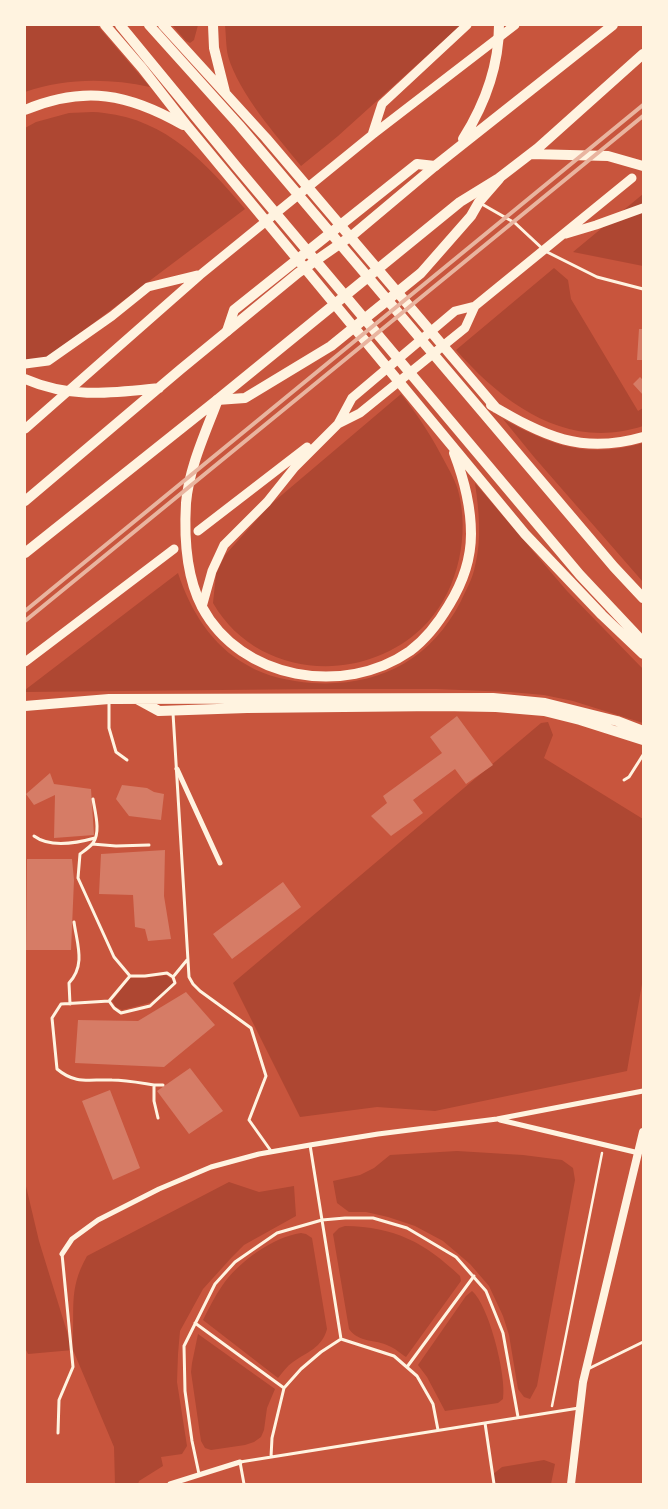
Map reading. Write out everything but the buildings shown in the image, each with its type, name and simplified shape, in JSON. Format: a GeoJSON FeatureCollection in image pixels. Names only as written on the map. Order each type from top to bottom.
{"type":"FeatureCollection","features":[{"type":"Feature","properties":{"kind":"main road"},"geometry":{"type":"LineString","coordinates":[[106,25],[188,127],[525,534],[602,615],[643,654]]}},
{"type":"Feature","properties":{"kind":"main road"},"geometry":{"type":"LineString","coordinates":[[120,25],[580,575],[643,642]]}},
{"type":"Feature","properties":{"kind":"main road"},"geometry":{"type":"LineString","coordinates":[[149,25],[239,125],[614,567],[643,598]]}},
{"type":"Feature","properties":{"kind":"main road"},"geometry":{"type":"LineString","coordinates":[[163,25],[266,138],[496,408]]}},
{"type":"Feature","properties":{"kind":"main road"},"geometry":{"type":"LineString","coordinates":[[213,25],[214,48],[227,96],[239,125]]}},
{"type":"Feature","properties":{"kind":"main road"},"geometry":{"type":"LineString","coordinates":[[372,135],[382,104],[467,25]]}},
{"type":"Feature","properties":{"kind":"main road"},"geometry":{"type":"LineString","coordinates":[[458,147],[475,120],[487,92],[496,62],[500,25]]}},
{"type":"Feature","properties":{"kind":"main road"},"geometry":{"type":"LineString","coordinates":[[25,429],[200,275],[372,135],[515,25]]}},
{"type":"Feature","properties":{"kind":"main road"},"geometry":{"type":"LineString","coordinates":[[25,501],[227,331],[298,274],[354,234],[458,147],[613,25]]}},
{"type":"Feature","properties":{"kind":"main road"},"geometry":{"type":"LineString","coordinates":[[25,553],[217,400],[396,252],[460,202],[500,178],[531,154],[643,54]]}},
{"type":"Feature","properties":{"kind":"main road"},"geometry":{"type":"LineString","coordinates":[[25,110],[73,96],[95,95],[117,98],[140,103],[217,143]]}},
{"type":"Feature","properties":{"kind":"main road"},"geometry":{"type":"LineString","coordinates":[[531,154],[608,156],[643,166]]}},
{"type":"Feature","properties":{"kind":"main road"},"geometry":{"type":"LineString","coordinates":[[227,331],[234,310],[417,164],[435,166]]}},
{"type":"Feature","properties":{"kind":"main road"},"geometry":{"type":"LineString","coordinates":[[217,400],[245,398],[331,346],[421,273],[471,216],[479,202],[500,178]]}},
{"type":"Feature","properties":{"kind":"main road"},"geometry":{"type":"LineString","coordinates":[[198,531],[338,424],[360,414],[465,328],[476,306],[632,178]]}},
{"type":"Feature","properties":{"kind":"main road"},"geometry":{"type":"LineString","coordinates":[[561,235],[643,208]]}},
{"type":"Feature","properties":{"kind":"main road"},"geometry":{"type":"LineString","coordinates":[[25,364],[48,361],[112,316],[148,287],[200,275]]}},
{"type":"Feature","properties":{"kind":"main road"},"geometry":{"type":"LineString","coordinates":[[202,607],[212,570],[224,545],[267,502],[294,467],[338,424],[352,398],[455,311],[476,306]]}},
{"type":"Feature","properties":{"kind":"main road"},"geometry":{"type":"LineString","coordinates":[[25,379],[60,391],[88,394],[159,388]]}},
{"type":"Feature","properties":{"kind":"main road"},"geometry":{"type":"LineString","coordinates":[[462,388],[535,429],[573,442],[608,444],[643,437]]}},
{"type":"Feature","properties":{"kind":"main road"},"geometry":{"type":"LineString","coordinates":[[217,400],[197,457],[186,502],[185,532],[188,564],[202,607],[214,626],[229,642],[264,664],[295,675],[330,677],[367,671],[396,660],[411,650],[434,627],[461,583],[470,550],[468,497],[463,475],[438,407]]}},
{"type":"Feature","properties":{"kind":"main road"},"geometry":{"type":"LineString","coordinates":[[25,662],[174,549]]}},
{"type":"Feature","properties":{"kind":"main road"},"geometry":{"type":"LineString","coordinates":[[25,706],[109,698],[493,698],[545,703],[617,721],[643,731]]}},
{"type":"Feature","properties":{"kind":"main road"},"geometry":{"type":"LineString","coordinates":[[136,698],[159,711],[247,708],[496,707],[544,711],[643,740]]}},
{"type":"Feature","properties":{"kind":"main road"},"geometry":{"type":"LineString","coordinates":[[25,712],[50,704]]}},
{"type":"Feature","properties":{"kind":"street"},"geometry":{"type":"LineString","coordinates":[[177,770],[220,863]]}},
{"type":"Feature","properties":{"kind":"street"},"geometry":{"type":"LineString","coordinates":[[62,1254],[72,1239],[98,1220],[158,1189],[211,1167],[310,1145],[378,1134],[497,1119],[643,1091]]}},
{"type":"Feature","properties":{"kind":"street"},"geometry":{"type":"LineString","coordinates":[[497,1119],[638,1153]]}},
{"type":"Feature","properties":{"kind":"street"},"geometry":{"type":"LineString","coordinates":[[571,1484],[586,1370],[643,1136]]}},
{"type":"Feature","properties":{"kind":"street"},"geometry":{"type":"LineString","coordinates":[[170,1484],[240,1462]]}},
{"type":"Feature","properties":{"kind":"lane"},"geometry":{"type":"LineString","coordinates":[[469,196],[515,222],[545,251],[598,277],[643,289]]}},
{"type":"Feature","properties":{"kind":"lane"},"geometry":{"type":"LineString","coordinates":[[109,698],[109,728],[116,752],[126,760]]}},
{"type":"Feature","properties":{"kind":"lane"},"geometry":{"type":"LineString","coordinates":[[172,710],[189,976],[193,984],[251,1028],[266,1076],[248,1120],[272,1152]]}},
{"type":"Feature","properties":{"kind":"lane"},"geometry":{"type":"LineString","coordinates":[[624,780],[630,777],[643,755]]}},
{"type":"Feature","properties":{"kind":"lane"},"geometry":{"type":"LineString","coordinates":[[93,799],[96,838],[80,854],[78,878],[114,957],[130,976],[166,973],[173,977],[176,983],[150,1006],[121,1013],[114,1008],[110,1001]]}},
{"type":"Feature","properties":{"kind":"lane"},"geometry":{"type":"LineString","coordinates":[[34,836],[49,843],[73,843],[96,838]]}},
{"type":"Feature","properties":{"kind":"lane"},"geometry":{"type":"LineString","coordinates":[[92,844],[116,846],[149,845]]}},
{"type":"Feature","properties":{"kind":"lane"},"geometry":{"type":"LineString","coordinates":[[70,1004],[69,983],[75,977],[79,966],[74,922]]}},
{"type":"Feature","properties":{"kind":"lane"},"geometry":{"type":"LineString","coordinates":[[173,977],[187,960]]}},
{"type":"Feature","properties":{"kind":"lane"},"geometry":{"type":"LineString","coordinates":[[130,976],[110,1001],[61,1004],[52,1018],[57,1069],[68,1078],[163,1085]]}},
{"type":"Feature","properties":{"kind":"lane"},"geometry":{"type":"LineString","coordinates":[[154,1085],[154,1101],[158,1118]]}},
{"type":"Feature","properties":{"kind":"lane"},"geometry":{"type":"LineString","coordinates":[[310,1145],[341,1339]]}},
{"type":"Feature","properties":{"kind":"lane"},"geometry":{"type":"LineString","coordinates":[[199,1474],[186,1399],[184,1346],[195,1323],[215,1284],[235,1262],[277,1233],[322,1220],[373,1218],[407,1228],[456,1256],[486,1291],[503,1333],[518,1417]]}},
{"type":"Feature","properties":{"kind":"lane"},"geometry":{"type":"LineString","coordinates":[[58,1433],[59,1400],[73,1367],[62,1254]]}},
{"type":"Feature","properties":{"kind":"lane"},"geometry":{"type":"LineString","coordinates":[[407,1368],[474,1276]]}},
{"type":"Feature","properties":{"kind":"lane"},"geometry":{"type":"LineString","coordinates":[[195,1323],[284,1388]]}},
{"type":"Feature","properties":{"kind":"lane"},"geometry":{"type":"LineString","coordinates":[[341,1339],[394,1356],[417,1376],[432,1404],[438,1430]]}},
{"type":"Feature","properties":{"kind":"lane"},"geometry":{"type":"LineString","coordinates":[[271,1457],[272,1438],[284,1388],[301,1369],[321,1352],[341,1339]]}},
{"type":"Feature","properties":{"kind":"lane"},"geometry":{"type":"LineString","coordinates":[[586,1370],[643,1342]]}},
{"type":"Feature","properties":{"kind":"lane"},"geometry":{"type":"LineString","coordinates":[[244,1484],[240,1462],[580,1407]]}},
{"type":"Feature","properties":{"kind":"lane"},"geometry":{"type":"LineString","coordinates":[[485,1423],[494,1484]]}},
{"type":"Feature","properties":{"kind":"path"},"geometry":{"type":"LineString","coordinates":[[551,1412],[604,1144]]}},
{"type":"Feature","properties":{"kind":"shaded area"},"geometry":{"type":"Polygon","coordinates":[[[25,25],[97,25],[150,87],[118,82],[87,81],[56,84],[25,92],[25,25]]]}},
{"type":"Feature","properties":{"kind":"shaded area"},"geometry":{"type":"Polygon","coordinates":[[[172,25],[198,25],[194,40],[190,43],[186,41],[172,25]]]}},
{"type":"Feature","properties":{"kind":"shaded area"},"geometry":{"type":"Polygon","coordinates":[[[225,25],[461,25],[338,136],[301,166],[259,114],[241,85],[228,56],[225,25]]]}},
{"type":"Feature","properties":{"kind":"shaded area"},"geometry":{"type":"Polygon","coordinates":[[[100,112],[127,117],[166,135],[200,161],[245,209],[43,361],[25,359],[25,128],[36,122],[69,113],[100,112]]]}},
{"type":"Feature","properties":{"kind":"shaded area"},"geometry":{"type":"Polygon","coordinates":[[[643,194],[643,266],[573,252],[643,194]]]}},
{"type":"Feature","properties":{"kind":"shaded area"},"geometry":{"type":"Polygon","coordinates":[[[554,268],[568,280],[571,299],[638,411],[643,408],[643,426],[615,432],[588,432],[563,427],[539,418],[495,388],[456,350],[554,268]]]}},
{"type":"Feature","properties":{"kind":"shaded area"},"geometry":{"type":"Polygon","coordinates":[[[401,394],[436,445],[453,476],[459,494],[462,516],[461,551],[451,585],[443,601],[422,628],[397,647],[370,659],[340,665],[311,665],[282,659],[255,647],[232,628],[213,603],[216,574],[225,555],[270,505],[401,394]]]}},
{"type":"Feature","properties":{"kind":"shaded area"},"geometry":{"type":"Polygon","coordinates":[[[503,419],[554,443],[587,450],[623,448],[643,443],[643,582],[534,457],[503,419]]]}},
{"type":"Feature","properties":{"kind":"shaded area"},"geometry":{"type":"Polygon","coordinates":[[[475,483],[567,591],[643,669],[643,723],[573,701],[544,695],[510,692],[437,689],[318,689],[25,692],[25,690],[178,573],[196,613],[213,637],[234,657],[262,673],[295,681],[336,683],[380,675],[400,666],[434,640],[461,601],[471,579],[477,556],[479,535],[479,514],[475,483]]]}},
{"type":"Feature","properties":{"kind":"shaded area"},"geometry":{"type":"Polygon","coordinates":[[[548,722],[553,735],[544,758],[643,819],[643,978],[627,1071],[435,1111],[377,1107],[300,1117],[233,983],[541,723],[548,722]]]}},
{"type":"Feature","properties":{"kind":"shaded area"},"geometry":{"type":"Polygon","coordinates":[[[166,975],[176,983],[149,1003],[122,1010],[116,1007],[112,1001],[130,978],[166,975]]]}},
{"type":"Feature","properties":{"kind":"shaded area"},"geometry":{"type":"Polygon","coordinates":[[[457,1151],[523,1155],[562,1160],[573,1168],[575,1180],[537,1386],[530,1399],[524,1397],[518,1389],[509,1335],[503,1316],[489,1286],[470,1264],[443,1241],[415,1226],[366,1212],[349,1212],[337,1203],[333,1181],[360,1175],[374,1168],[390,1155],[457,1151]]]}},
{"type":"Feature","properties":{"kind":"shaded area"},"geometry":{"type":"Polygon","coordinates":[[[25,1182],[39,1241],[72,1348],[75,1291],[81,1268],[87,1256],[229,1182],[259,1192],[294,1186],[296,1216],[244,1245],[203,1289],[180,1331],[177,1382],[187,1446],[182,1454],[161,1457],[163,1466],[139,1481],[138,1484],[115,1484],[114,1447],[73,1350],[28,1354],[25,1348],[25,1182]]]}},
{"type":"Feature","properties":{"kind":"shaded area"},"geometry":{"type":"Polygon","coordinates":[[[345,1226],[379,1229],[408,1239],[434,1254],[460,1276],[461,1281],[406,1357],[384,1344],[358,1337],[349,1329],[333,1234],[339,1228],[345,1226]]]}},
{"type":"Feature","properties":{"kind":"shaded area"},"geometry":{"type":"Polygon","coordinates":[[[301,1233],[312,1238],[327,1329],[322,1341],[318,1345],[291,1364],[278,1378],[203,1320],[219,1290],[237,1268],[268,1245],[290,1235],[301,1233]]]}},
{"type":"Feature","properties":{"kind":"shaded area"},"geometry":{"type":"Polygon","coordinates":[[[472,1291],[485,1311],[495,1342],[504,1389],[503,1399],[498,1403],[445,1411],[427,1377],[418,1365],[466,1296],[472,1291]]]}},
{"type":"Feature","properties":{"kind":"shaded area"},"geometry":{"type":"Polygon","coordinates":[[[198,1334],[275,1389],[267,1408],[264,1430],[261,1437],[254,1442],[211,1450],[205,1448],[201,1441],[191,1372],[198,1334]]]}},
{"type":"Feature","properties":{"kind":"shaded area"},"geometry":{"type":"Polygon","coordinates":[[[544,1460],[555,1464],[551,1484],[494,1484],[492,1475],[502,1467],[544,1460]]]}},
{"type":"Feature","properties":{"kind":"railway"},"geometry":{"type":"LineString","coordinates":[[25,611],[643,105]]}},
{"type":"Feature","properties":{"kind":"railway"},"geometry":{"type":"LineString","coordinates":[[25,621],[643,116]]}}]}
